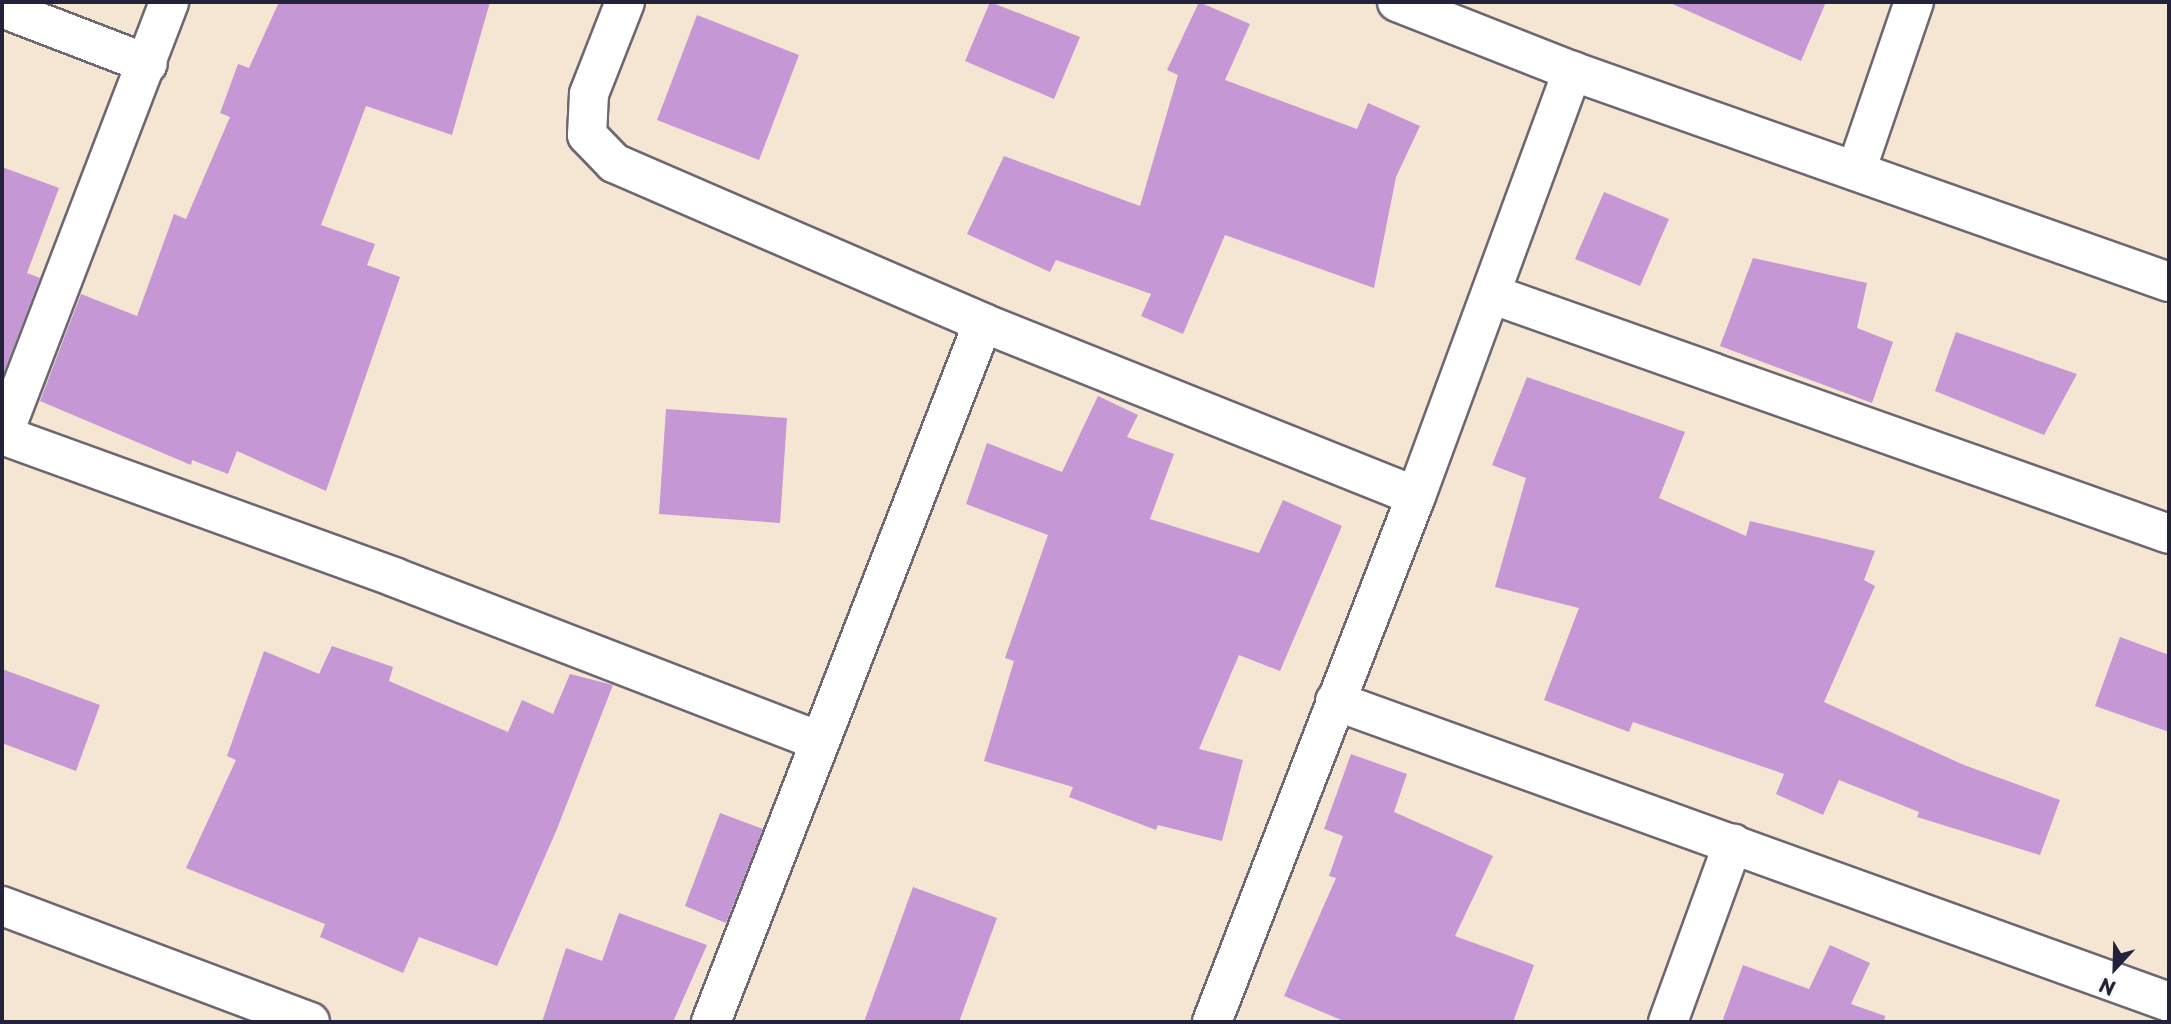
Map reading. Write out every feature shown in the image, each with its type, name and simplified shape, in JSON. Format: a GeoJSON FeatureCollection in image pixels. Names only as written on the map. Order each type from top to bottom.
{"type":"FeatureCollection","features":[{"type":"Feature","properties":{"kind":"street"},"geometry":{"type":"LineString","coordinates":[[169,2],[148,64],[2,435],[394,577],[820,741]]}},
{"type":"Feature","properties":{"kind":"street"},"geometry":{"type":"LineString","coordinates":[[625,2],[589,94],[587,135],[614,163],[983,323],[1416,496]]}},
{"type":"Feature","properties":{"kind":"street"},"geometry":{"type":"LineString","coordinates":[[1397,2],[1572,71],[2169,282]]}},
{"type":"Feature","properties":{"kind":"street"},"geometry":{"type":"LineString","coordinates":[[1856,171],[1914,2]]}},
{"type":"Feature","properties":{"kind":"street"},"geometry":{"type":"LineString","coordinates":[[2,8],[148,64]]}},
{"type":"Feature","properties":{"kind":"street"},"geometry":{"type":"LineString","coordinates":[[1212,1022],[1416,496],[1572,71]]}},
{"type":"Feature","properties":{"kind":"street"},"geometry":{"type":"LineString","coordinates":[[1491,294],[2169,534]]}},
{"type":"Feature","properties":{"kind":"street"},"geometry":{"type":"LineString","coordinates":[[711,1022],[983,323]]}},
{"type":"Feature","properties":{"kind":"street"},"geometry":{"type":"LineString","coordinates":[[1335,701],[2169,1002]]}},
{"type":"Feature","properties":{"kind":"street"},"geometry":{"type":"LineString","coordinates":[[1668,1022],[1733,843]]}},
{"type":"Feature","properties":{"kind":"street"},"geometry":{"type":"LineString","coordinates":[[2,906],[310,1022]]}},
{"type":"Feature","properties":{"kind":"building"},"geometry":{"type":"Polygon","coordinates":[[[279,2],[490,2],[452,135],[366,106],[321,225],[375,244],[367,265],[400,277],[326,491],[237,451],[228,474],[192,460],[191,465],[40,401],[81,294],[137,316],[174,214],[186,219],[230,117],[220,113],[238,64],[249,68],[279,2]]]}},
{"type":"Feature","properties":{"kind":"building"},"geometry":{"type":"Polygon","coordinates":[[[990,2],[1080,37],[1054,99],[965,61],[990,2]]]}},
{"type":"Feature","properties":{"kind":"building"},"geometry":{"type":"Polygon","coordinates":[[[1199,2],[1250,24],[1225,80],[1357,129],[1368,103],[1420,126],[1396,177],[1374,288],[1225,235],[1183,334],[1141,316],[1151,294],[1056,260],[1050,272],[967,234],[1004,156],[1140,206],[1178,75],[1167,70],[1199,2]]]}},
{"type":"Feature","properties":{"kind":"building"},"geometry":{"type":"Polygon","coordinates":[[[1668,2],[1826,2],[1801,61],[1668,2]]]}},
{"type":"Feature","properties":{"kind":"building"},"geometry":{"type":"Polygon","coordinates":[[[697,15],[799,55],[759,160],[657,120],[697,15]]]}},
{"type":"Feature","properties":{"kind":"building"},"geometry":{"type":"Polygon","coordinates":[[[2,167],[59,188],[27,273],[40,278],[2,377],[2,167]]]}},
{"type":"Feature","properties":{"kind":"building"},"geometry":{"type":"Polygon","coordinates":[[[1604,192],[1669,219],[1640,286],[1575,259],[1604,192]]]}},
{"type":"Feature","properties":{"kind":"building"},"geometry":{"type":"Polygon","coordinates":[[[1753,258],[1867,283],[1857,328],[1893,342],[1872,403],[1720,346],[1753,258]]]}},
{"type":"Feature","properties":{"kind":"building"},"geometry":{"type":"Polygon","coordinates":[[[1956,332],[2077,374],[2044,435],[1935,391],[1956,332]]]}},
{"type":"Feature","properties":{"kind":"building"},"geometry":{"type":"Polygon","coordinates":[[[1527,377],[1685,432],[1659,498],[1746,536],[1750,521],[1875,551],[1864,580],[1875,586],[1824,702],[1964,765],[2060,800],[2040,855],[1917,817],[1919,812],[1839,780],[1823,815],[1776,794],[1784,774],[1633,722],[1629,732],[1544,700],[1579,608],[1495,587],[1526,478],[1492,465],[1527,377]]]}},
{"type":"Feature","properties":{"kind":"building"},"geometry":{"type":"Polygon","coordinates":[[[1098,396],[1138,415],[1127,437],[1174,454],[1150,519],[1259,553],[1283,500],[1342,526],[1280,671],[1239,655],[1199,749],[1243,760],[1222,841],[1158,825],[1156,830],[1069,797],[1073,787],[984,761],[1014,661],[1005,658],[1048,535],[966,504],[987,443],[1062,472],[1098,396]]]}},
{"type":"Feature","properties":{"kind":"building"},"geometry":{"type":"Polygon","coordinates":[[[666,409],[787,418],[780,523],[659,514],[666,409]]]}},
{"type":"Feature","properties":{"kind":"building"},"geometry":{"type":"Polygon","coordinates":[[[2120,637],[2169,655],[2169,732],[2095,706],[2120,637]]]}},
{"type":"Feature","properties":{"kind":"building"},"geometry":{"type":"Polygon","coordinates":[[[332,646],[393,667],[389,681],[508,732],[522,700],[553,714],[570,674],[613,685],[557,829],[497,966],[419,937],[403,973],[320,937],[325,924],[186,868],[236,760],[227,756],[264,651],[319,674],[332,646]]]}},
{"type":"Feature","properties":{"kind":"building"},"geometry":{"type":"Polygon","coordinates":[[[2,669],[100,705],[76,771],[2,743],[2,669]]]}},
{"type":"Feature","properties":{"kind":"building"},"geometry":{"type":"Polygon","coordinates":[[[1351,754],[1407,774],[1394,812],[1493,856],[1455,936],[1534,965],[1513,1022],[1346,1022],[1284,996],[1336,878],[1329,876],[1343,836],[1324,829],[1351,754]]]}},
{"type":"Feature","properties":{"kind":"building"},"geometry":{"type":"Polygon","coordinates":[[[720,813],[763,829],[726,923],[685,906],[720,813]]]}},
{"type":"Feature","properties":{"kind":"building"},"geometry":{"type":"Polygon","coordinates":[[[913,887],[997,918],[959,1022],[864,1022],[913,887]]]}},
{"type":"Feature","properties":{"kind":"building"},"geometry":{"type":"Polygon","coordinates":[[[619,913],[707,945],[673,1022],[542,1022],[566,948],[602,961],[619,913]]]}},
{"type":"Feature","properties":{"kind":"building"},"geometry":{"type":"Polygon","coordinates":[[[1830,945],[1870,963],[1851,1004],[1885,1016],[1884,1022],[1722,1022],[1743,965],[1809,989],[1830,945]]]}}]}
